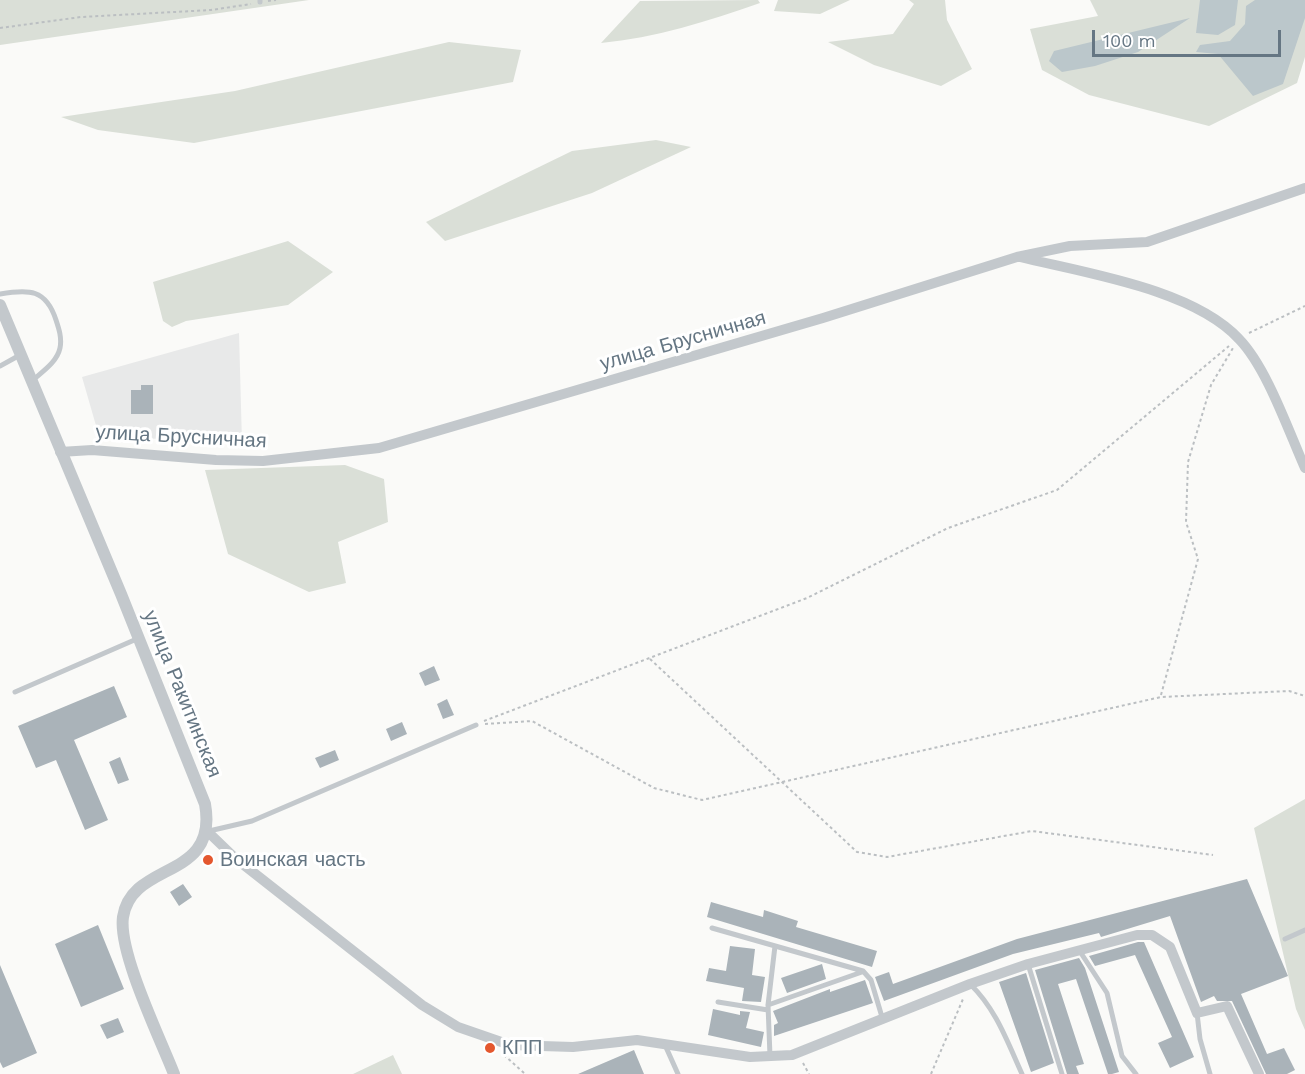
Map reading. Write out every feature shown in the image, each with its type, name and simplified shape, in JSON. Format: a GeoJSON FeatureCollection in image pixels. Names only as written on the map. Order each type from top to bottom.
{"type":"FeatureCollection","features":[{"type":"Feature","properties":{"kind":"street","name":"улица Брусничная"},"geometry":{"type":"LineString","coordinates":[[60,452],[92,450],[216,460],[263,461],[379,448],[812,322],[1017,256],[1070,246],[1147,242],[1305,188]]}},
{"type":"Feature","properties":{"kind":"street"},"geometry":{"type":"LineString","coordinates":[[1017,256],[1173,297],[1211,316],[1239,338],[1257,363],[1305,468]]}},
{"type":"Feature","properties":{"kind":"street","name":"улица Ракитинская"},"geometry":{"type":"LineString","coordinates":[[0,305],[139,638],[205,804],[207,831]]}},
{"type":"Feature","properties":{"kind":"street"},"geometry":{"type":"LineString","coordinates":[[174,1074],[129,958],[123,936],[123,918],[134,894],[148,882],[192,855],[207,831],[235,858],[404,990],[458,1028],[510,1045],[573,1047],[637,1040],[770,1058],[792,1055],[882,1017],[1028,964],[1137,935],[1152,935],[1170,948],[1197,1013],[1227,1006],[1259,1074]]}},
{"type":"Feature","properties":{"kind":"lane"},"geometry":{"type":"LineString","coordinates":[[0,294],[32,292],[45,298],[52,308],[60,332],[60,349],[52,363],[31,381]]}},
{"type":"Feature","properties":{"kind":"lane"},"geometry":{"type":"LineString","coordinates":[[0,366],[20,355]]}},
{"type":"Feature","properties":{"kind":"lane"},"geometry":{"type":"LineString","coordinates":[[15,692],[139,638]]}},
{"type":"Feature","properties":{"kind":"lane"},"geometry":{"type":"LineString","coordinates":[[207,831],[252,820],[476,725]]}},
{"type":"Feature","properties":{"kind":"lane"},"geometry":{"type":"LineString","coordinates":[[712,928],[863,971],[871,980],[882,1017]]}},
{"type":"Feature","properties":{"kind":"lane"},"geometry":{"type":"LineString","coordinates":[[1285,939],[1305,930]]}},
{"type":"Feature","properties":{"kind":"lane"},"geometry":{"type":"LineString","coordinates":[[770,1058],[768,1008],[776,946]]}},
{"type":"Feature","properties":{"kind":"lane"},"geometry":{"type":"LineString","coordinates":[[1079,950],[1107,993],[1122,1056],[1136,1074]]}},
{"type":"Feature","properties":{"kind":"lane"},"geometry":{"type":"LineString","coordinates":[[1028,964],[1062,1074]]}},
{"type":"Feature","properties":{"kind":"lane"},"geometry":{"type":"LineString","coordinates":[[718,1002],[768,1008],[863,971]]}},
{"type":"Feature","properties":{"kind":"lane"},"geometry":{"type":"LineString","coordinates":[[970,984],[983,997],[997,1017],[1022,1074]]}},
{"type":"Feature","properties":{"kind":"lane"},"geometry":{"type":"LineString","coordinates":[[1197,1013],[1200,1039],[1210,1074]]}},
{"type":"Feature","properties":{"kind":"lane"},"geometry":{"type":"LineString","coordinates":[[665,1044],[678,1074]]}},
{"type":"Feature","properties":{"kind":"path"},"geometry":{"type":"LineString","coordinates":[[0,28],[81,17],[211,10],[276,0]]}},
{"type":"Feature","properties":{"kind":"path"},"geometry":{"type":"LineString","coordinates":[[476,725],[807,598],[948,528],[1057,490],[1239,338],[1305,306]]}},
{"type":"Feature","properties":{"kind":"path"},"geometry":{"type":"LineString","coordinates":[[1161,697],[1198,559],[1186,522],[1188,462],[1211,385],[1239,338]]}},
{"type":"Feature","properties":{"kind":"path"},"geometry":{"type":"LineString","coordinates":[[650,659],[857,852],[887,857],[1032,831],[1213,855]]}},
{"type":"Feature","properties":{"kind":"path"},"geometry":{"type":"LineString","coordinates":[[476,725],[532,721],[654,788],[702,800],[1161,697],[1289,691],[1305,696]]}},
{"type":"Feature","properties":{"kind":"path"},"geometry":{"type":"LineString","coordinates":[[931,1074],[970,984]]}},
{"type":"Feature","properties":{"kind":"shaded area"},"geometry":{"type":"Polygon","coordinates":[[[0,0],[309,0],[0,45],[0,0]]]}},
{"type":"Feature","properties":{"kind":"shaded area"},"geometry":{"type":"Polygon","coordinates":[[[758,0],[760,3],[681,28],[601,43],[640,1],[758,0]]]}},
{"type":"Feature","properties":{"kind":"shaded area"},"geometry":{"type":"Polygon","coordinates":[[[778,0],[850,0],[820,14],[774,11],[778,0]]]}},
{"type":"Feature","properties":{"kind":"shaded area"},"geometry":{"type":"Polygon","coordinates":[[[909,0],[945,0],[947,20],[972,69],[941,86],[874,65],[828,42],[893,34],[914,4],[909,0]]]}},
{"type":"Feature","properties":{"kind":"shaded area"},"geometry":{"type":"Polygon","coordinates":[[[1090,0],[1305,0],[1305,57],[1297,83],[1209,126],[1089,95],[1042,70],[1030,29],[1098,16],[1090,0]]]}},
{"type":"Feature","properties":{"kind":"shaded area"},"geometry":{"type":"Polygon","coordinates":[[[1200,0],[1238,0],[1235,25],[1218,35],[1196,33],[1200,0]]]}},
{"type":"Feature","properties":{"kind":"shaded area"},"geometry":{"type":"Polygon","coordinates":[[[1255,0],[1305,0],[1305,18],[1283,84],[1253,96],[1218,54],[1196,52],[1200,45],[1230,41],[1245,24],[1246,6],[1255,0]]]}},
{"type":"Feature","properties":{"kind":"shaded area"},"geometry":{"type":"Polygon","coordinates":[[[1190,18],[1138,52],[1095,66],[1062,72],[1049,61],[1054,51],[1190,18]]]}},
{"type":"Feature","properties":{"kind":"shaded area"},"geometry":{"type":"Polygon","coordinates":[[[449,42],[521,50],[513,82],[194,143],[98,130],[61,117],[235,91],[449,42]]]}},
{"type":"Feature","properties":{"kind":"shaded area"},"geometry":{"type":"Polygon","coordinates":[[[656,140],[691,147],[592,193],[445,241],[426,222],[572,151],[656,140]]]}},
{"type":"Feature","properties":{"kind":"shaded area"},"geometry":{"type":"Polygon","coordinates":[[[288,241],[333,272],[288,305],[186,321],[172,327],[163,321],[153,282],[288,241]]]}},
{"type":"Feature","properties":{"kind":"shaded area"},"geometry":{"type":"Polygon","coordinates":[[[239,333],[242,443],[99,436],[82,377],[239,333]]]}},
{"type":"Feature","properties":{"kind":"shaded area"},"geometry":{"type":"Polygon","coordinates":[[[345,465],[384,479],[388,522],[338,542],[346,583],[309,592],[228,554],[205,470],[345,465]]]}},
{"type":"Feature","properties":{"kind":"shaded area"},"geometry":{"type":"Polygon","coordinates":[[[1305,799],[1305,1030],[1296,1009],[1254,828],[1305,799]]]}},
{"type":"Feature","properties":{"kind":"shaded area"},"geometry":{"type":"Polygon","coordinates":[[[393,1055],[402,1074],[353,1074],[393,1055]]]}},
{"type":"Feature","properties":{"kind":"building"},"geometry":{"type":"Polygon","coordinates":[[[141,385],[153,385],[153,414],[131,414],[131,390],[141,390],[141,385]]]}},
{"type":"Feature","properties":{"kind":"building"},"geometry":{"type":"Polygon","coordinates":[[[434,666],[440,680],[425,686],[419,673],[434,666]]]}},
{"type":"Feature","properties":{"kind":"building"},"geometry":{"type":"Polygon","coordinates":[[[114,686],[127,717],[74,740],[108,820],[85,830],[56,760],[36,768],[18,726],[114,686]]]}},
{"type":"Feature","properties":{"kind":"building"},"geometry":{"type":"Polygon","coordinates":[[[447,699],[454,715],[443,719],[437,704],[447,699]]]}},
{"type":"Feature","properties":{"kind":"building"},"geometry":{"type":"Polygon","coordinates":[[[402,722],[407,734],[391,741],[386,729],[402,722]]]}},
{"type":"Feature","properties":{"kind":"building"},"geometry":{"type":"Polygon","coordinates":[[[335,750],[339,760],[320,768],[315,758],[335,750]]]}},
{"type":"Feature","properties":{"kind":"building"},"geometry":{"type":"Polygon","coordinates":[[[120,757],[129,780],[118,784],[109,762],[120,757]]]}},
{"type":"Feature","properties":{"kind":"building"},"geometry":{"type":"Polygon","coordinates":[[[1247,879],[1288,976],[1241,994],[1267,1054],[1284,1048],[1295,1070],[1287,1074],[1266,1074],[1232,1001],[1217,1001],[1214,996],[1201,1002],[1170,916],[1101,937],[1099,933],[1013,954],[884,1001],[875,977],[889,972],[893,984],[1017,939],[1247,879]]]}},
{"type":"Feature","properties":{"kind":"building"},"geometry":{"type":"Polygon","coordinates":[[[183,884],[192,897],[179,906],[170,892],[183,884]]]}},
{"type":"Feature","properties":{"kind":"building"},"geometry":{"type":"Polygon","coordinates":[[[711,902],[763,917],[764,910],[798,921],[796,927],[877,951],[872,967],[707,917],[711,902]]]}},
{"type":"Feature","properties":{"kind":"building"},"geometry":{"type":"Polygon","coordinates":[[[98,925],[124,989],[81,1007],[55,944],[98,925]]]}},
{"type":"Feature","properties":{"kind":"building"},"geometry":{"type":"Polygon","coordinates":[[[1144,942],[1194,1057],[1170,1068],[1158,1043],[1172,1037],[1135,955],[1095,966],[1089,956],[1144,942]]]}},
{"type":"Feature","properties":{"kind":"building"},"geometry":{"type":"Polygon","coordinates":[[[730,946],[755,949],[752,975],[765,977],[761,1002],[742,1001],[744,988],[706,981],[709,968],[726,971],[730,946]]]}},
{"type":"Feature","properties":{"kind":"building"},"geometry":{"type":"Polygon","coordinates":[[[1079,958],[1085,968],[1119,1072],[1108,1074],[1076,979],[1058,984],[1084,1064],[1076,1066],[1079,1074],[1067,1074],[1035,970],[1079,958]]]}},
{"type":"Feature","properties":{"kind":"building"},"geometry":{"type":"Polygon","coordinates":[[[822,964],[826,979],[787,993],[781,978],[822,964]]]}},
{"type":"Feature","properties":{"kind":"building"},"geometry":{"type":"Polygon","coordinates":[[[0,965],[37,1053],[3,1068],[0,1062],[0,965]]]}},
{"type":"Feature","properties":{"kind":"building"},"geometry":{"type":"Polygon","coordinates":[[[1026,973],[1054,1063],[1031,1072],[999,982],[1026,973]]]}},
{"type":"Feature","properties":{"kind":"building"},"geometry":{"type":"Polygon","coordinates":[[[865,980],[873,1003],[774,1036],[774,1025],[778,1023],[773,1011],[830,989],[830,992],[865,980]]]}},
{"type":"Feature","properties":{"kind":"building"},"geometry":{"type":"Polygon","coordinates":[[[713,1009],[740,1015],[740,1011],[750,1012],[746,1028],[764,1032],[761,1047],[708,1035],[713,1009]]]}},
{"type":"Feature","properties":{"kind":"building"},"geometry":{"type":"Polygon","coordinates":[[[118,1018],[124,1032],[107,1039],[100,1025],[118,1018]]]}},
{"type":"Feature","properties":{"kind":"building"},"geometry":{"type":"Polygon","coordinates":[[[634,1050],[644,1074],[578,1074],[634,1050]]]}},
{"type":"Feature","properties":{"kind":"place","name":"Воинская часть"},"geometry":{"type":"Point","coordinates":[208,860]}},
{"type":"Feature","properties":{"kind":"place","name":"КПП"},"geometry":{"type":"Point","coordinates":[490,1048]}}]}
